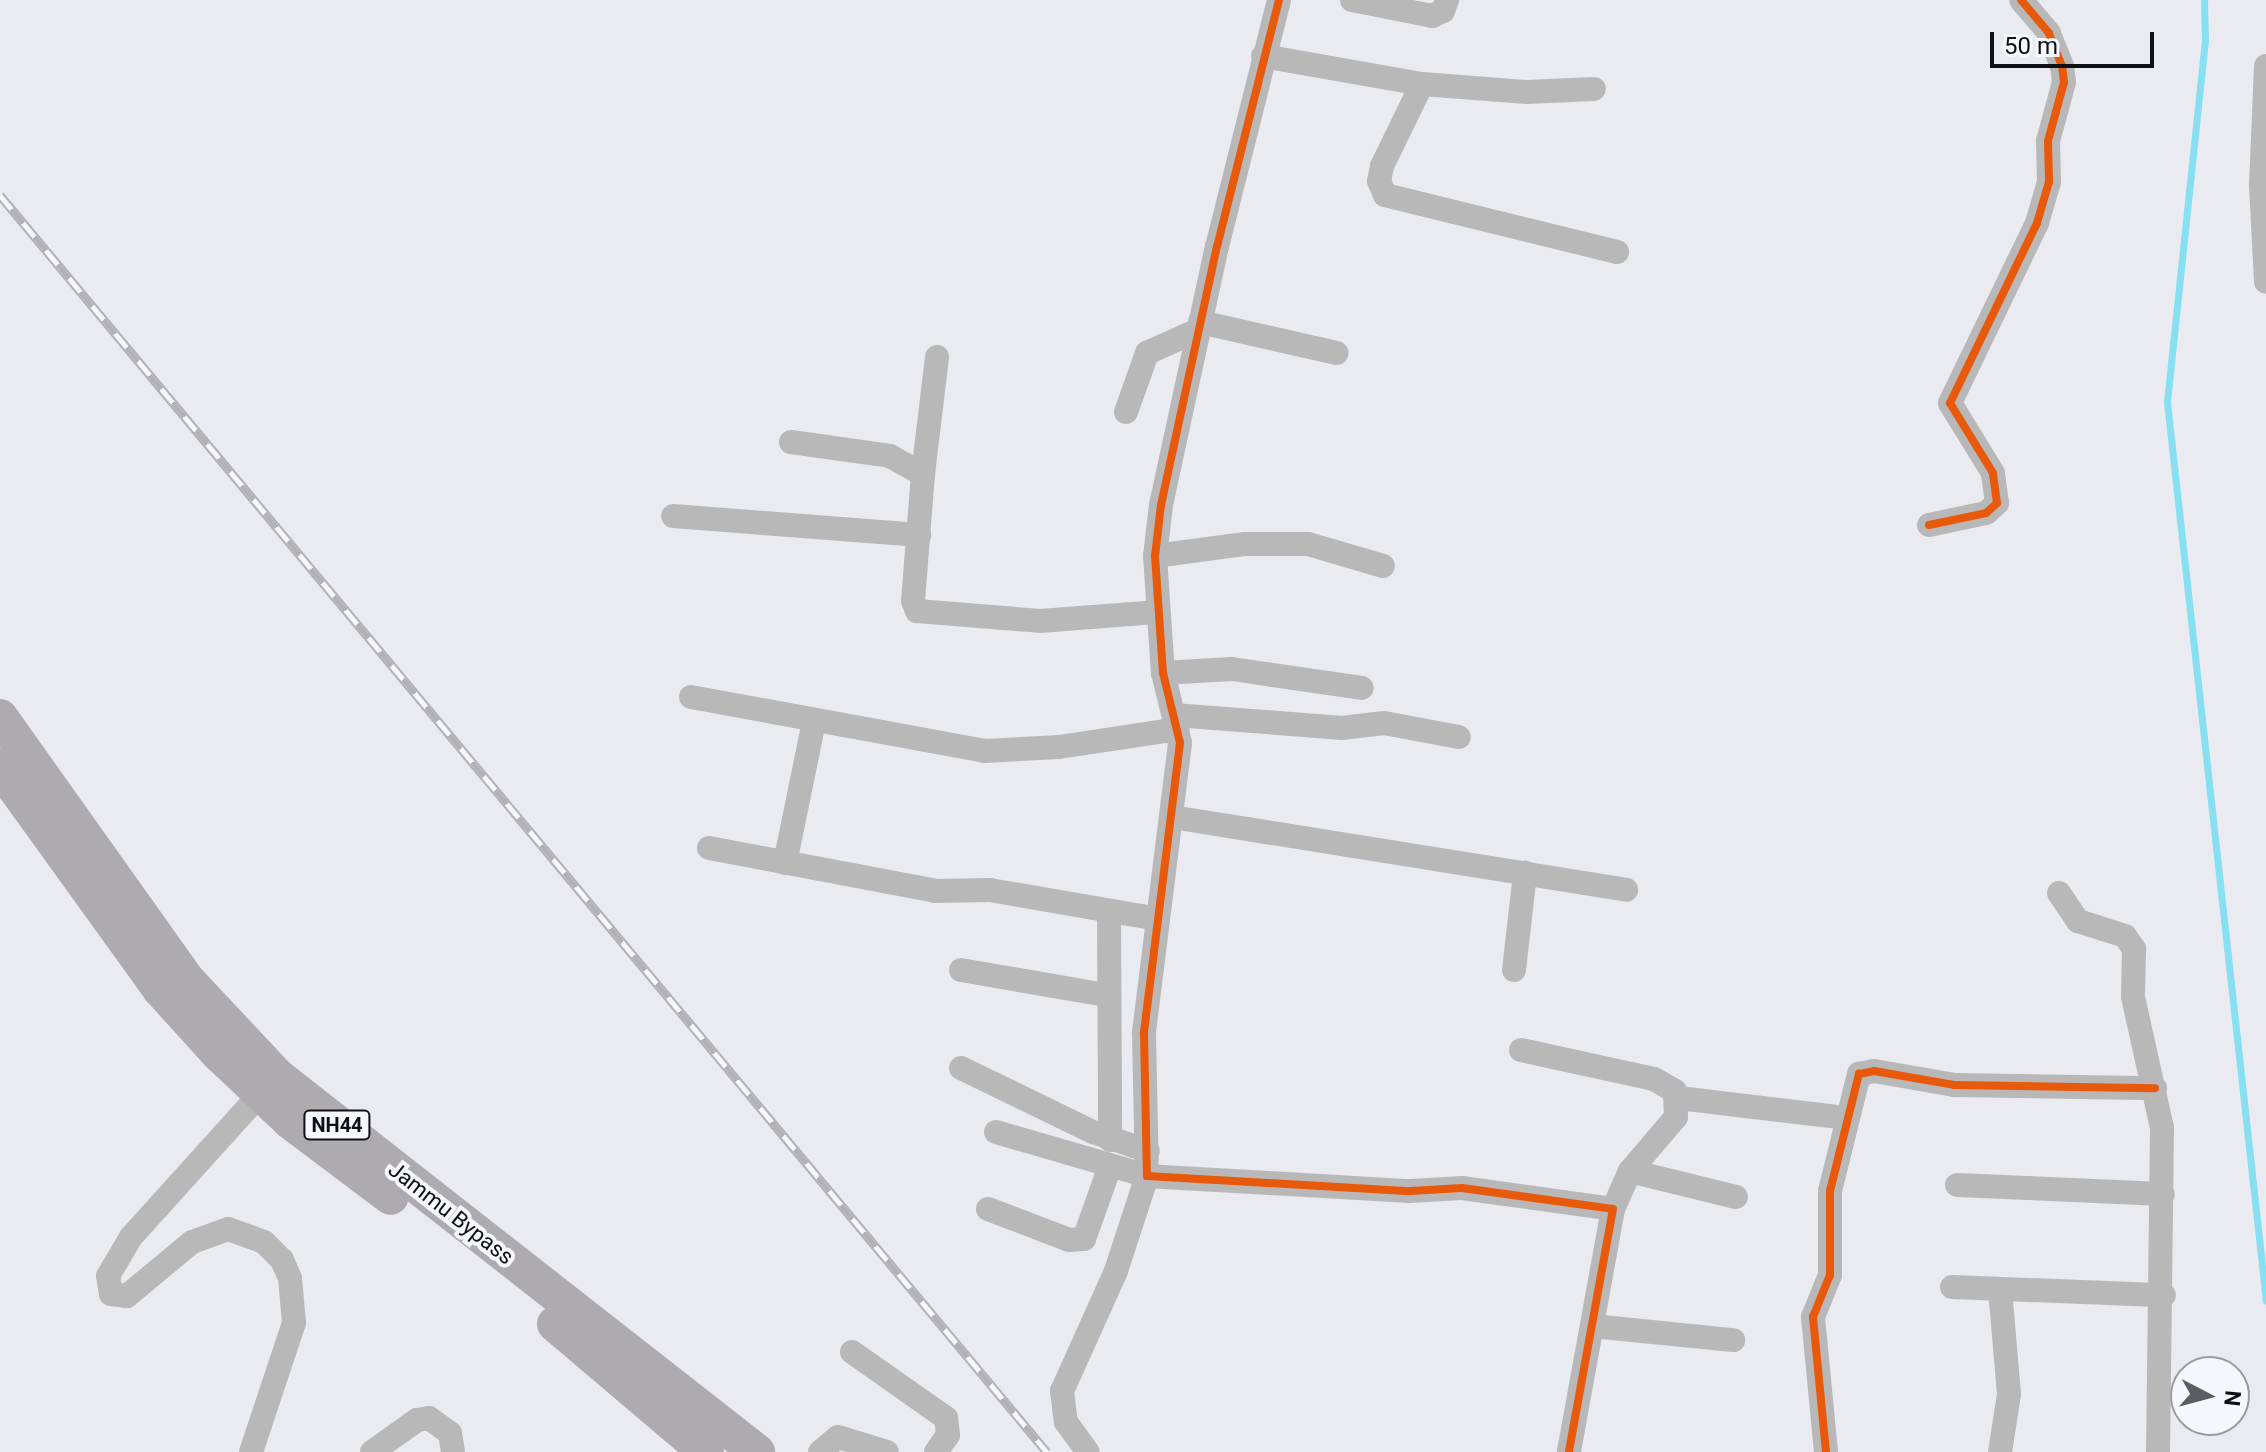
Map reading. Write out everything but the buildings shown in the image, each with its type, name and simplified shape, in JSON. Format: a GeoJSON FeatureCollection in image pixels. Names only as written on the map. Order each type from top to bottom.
{"type":"FeatureCollection","features":[{"type":"Feature","properties":{"kind":"highway","name":"Jammu Bypass"},"geometry":{"type":"LineString","coordinates":[[0,717],[187,980],[269,1085],[757,1452]]}},
{"type":"Feature","properties":{"kind":"highway","name":"Jammu Bypass"},"geometry":{"type":"LineString","coordinates":[[0,767],[160,989],[269,1085],[706,1452]]}},
{"type":"Feature","properties":{"kind":"street"},"geometry":{"type":"LineString","coordinates":[[1088,1452],[1066,1422],[1062,1391],[1116,1271],[1127,1145],[1106,995],[1131,915],[1172,817],[1163,673],[1138,614],[1155,556],[1199,326],[1279,0]]}},
{"type":"Feature","properties":{"kind":"street"},"geometry":{"type":"LineString","coordinates":[[1352,0],[1432,16],[1443,11],[1447,0]]}},
{"type":"Feature","properties":{"kind":"street"},"geometry":{"type":"LineString","coordinates":[[1929,525],[1986,513],[1997,503],[1993,473],[1950,403],[2037,223],[2049,182],[2048,141],[2064,82],[2062,66],[2049,33],[2021,0]]}},
{"type":"Feature","properties":{"kind":"street"},"geometry":{"type":"LineString","coordinates":[[1263,56],[1422,84],[1527,92],[1594,89]]}},
{"type":"Feature","properties":{"kind":"street"},"geometry":{"type":"LineString","coordinates":[[2266,66],[2266,282]]}},
{"type":"Feature","properties":{"kind":"street"},"geometry":{"type":"LineString","coordinates":[[1422,84],[1382,166],[1379,181],[1385,195],[1617,252]]}},
{"type":"Feature","properties":{"kind":"street"},"geometry":{"type":"LineString","coordinates":[[1126,412],[1147,353],[1199,326],[1337,353]]}},
{"type":"Feature","properties":{"kind":"street"},"geometry":{"type":"LineString","coordinates":[[937,357],[923,474],[913,601],[923,614],[1040,621],[1138,614]]}},
{"type":"Feature","properties":{"kind":"street"},"geometry":{"type":"LineString","coordinates":[[791,442],[890,456],[923,474]]}},
{"type":"Feature","properties":{"kind":"street"},"geometry":{"type":"LineString","coordinates":[[673,516],[919,535]]}},
{"type":"Feature","properties":{"kind":"street"},"geometry":{"type":"LineString","coordinates":[[1155,556],[1245,544],[1308,544],[1383,566]]}},
{"type":"Feature","properties":{"kind":"street"},"geometry":{"type":"LineString","coordinates":[[1163,673],[1232,669],[1362,688]]}},
{"type":"Feature","properties":{"kind":"street"},"geometry":{"type":"LineString","coordinates":[[691,697],[984,751],[1073,745],[1168,726],[1342,728],[1384,723],[1459,737]]}},
{"type":"Feature","properties":{"kind":"street"},"geometry":{"type":"LineString","coordinates":[[785,863],[814,722]]}},
{"type":"Feature","properties":{"kind":"street"},"geometry":{"type":"LineString","coordinates":[[1172,817],[1626,890]]}},
{"type":"Feature","properties":{"kind":"street"},"geometry":{"type":"LineString","coordinates":[[709,848],[936,891],[990,890],[1131,915]]}},
{"type":"Feature","properties":{"kind":"street"},"geometry":{"type":"LineString","coordinates":[[1514,970],[1525,873]]}},
{"type":"Feature","properties":{"kind":"street"},"geometry":{"type":"LineString","coordinates":[[2059,893],[2078,921],[2131,940],[2133,997],[2162,1128],[2164,1295],[2158,1452]]}},
{"type":"Feature","properties":{"kind":"street"},"geometry":{"type":"LineString","coordinates":[[1127,1145],[1144,1034],[1131,915]]}},
{"type":"Feature","properties":{"kind":"street"},"geometry":{"type":"LineString","coordinates":[[961,970],[1106,995]]}},
{"type":"Feature","properties":{"kind":"street"},"geometry":{"type":"LineString","coordinates":[[1521,1050],[1654,1079],[1679,1098],[1846,1118]]}},
{"type":"Feature","properties":{"kind":"street"},"geometry":{"type":"LineString","coordinates":[[961,1068],[1127,1145]]}},
{"type":"Feature","properties":{"kind":"street"},"geometry":{"type":"LineString","coordinates":[[1826,1452],[1813,1317],[1830,1275],[1830,1191],[1856,1079],[1868,1070],[1954,1085],[2155,1088]]}},
{"type":"Feature","properties":{"kind":"street"},"geometry":{"type":"LineString","coordinates":[[251,1452],[294,1323],[290,1278],[282,1260],[264,1242],[228,1229],[192,1242],[127,1296],[111,1294],[108,1276],[131,1237],[269,1085]]}},
{"type":"Feature","properties":{"kind":"street"},"geometry":{"type":"LineString","coordinates":[[1569,1452],[1613,1209],[1630,1171],[1676,1117],[1679,1098]]}},
{"type":"Feature","properties":{"kind":"street"},"geometry":{"type":"LineString","coordinates":[[996,1132],[1127,1171],[1410,1191],[1462,1188],[1613,1209]]}},
{"type":"Feature","properties":{"kind":"street"},"geometry":{"type":"LineString","coordinates":[[988,1209],[1069,1240],[1084,1239],[1127,1171]]}},
{"type":"Feature","properties":{"kind":"street"},"geometry":{"type":"LineString","coordinates":[[1630,1171],[1736,1197]]}},
{"type":"Feature","properties":{"kind":"street"},"geometry":{"type":"LineString","coordinates":[[1957,1185],[2163,1194]]}},
{"type":"Feature","properties":{"kind":"street"},"geometry":{"type":"LineString","coordinates":[[1952,1287],[2164,1295]]}},
{"type":"Feature","properties":{"kind":"street"},"geometry":{"type":"LineString","coordinates":[[2000,1289],[2009,1394],[2000,1452]]}},
{"type":"Feature","properties":{"kind":"street"},"geometry":{"type":"LineString","coordinates":[[1592,1326],[1733,1340]]}},
{"type":"Feature","properties":{"kind":"street"},"geometry":{"type":"LineString","coordinates":[[852,1352],[946,1418],[948,1435],[936,1452]]}},
{"type":"Feature","properties":{"kind":"street"},"geometry":{"type":"LineString","coordinates":[[372,1452],[417,1420],[429,1418],[450,1433],[453,1452]]}},
{"type":"Feature","properties":{"kind":"street"},"geometry":{"type":"LineString","coordinates":[[820,1452],[838,1437],[887,1452]]}},
{"type":"Feature","properties":{"kind":"waterway"},"geometry":{"type":"LineString","coordinates":[[2204,0],[2205,40],[2167,402],[2266,1301]]}},
{"type":"Feature","properties":{"kind":"railway"},"geometry":{"type":"LineString","coordinates":[[0,195],[1047,1452]]}},
{"type":"Feature","properties":{"kind":"cycle path"},"geometry":{"type":"LineString","coordinates":[[1279,0],[1217,246],[1161,505],[1155,556],[1163,673],[1180,743],[1144,1034],[1147,1176],[1410,1191],[1462,1188],[1613,1209],[1569,1452]]}},
{"type":"Feature","properties":{"kind":"cycle path"},"geometry":{"type":"LineString","coordinates":[[1929,525],[1986,513],[1997,503],[1993,473],[1950,403],[2037,223],[2049,182],[2048,141],[2064,82],[2062,66],[2049,33],[2021,0]]}},
{"type":"Feature","properties":{"kind":"cycle path"},"geometry":{"type":"LineString","coordinates":[[1826,1452],[1813,1317],[1830,1275],[1830,1191],[1859,1074],[1874,1071],[1954,1085],[2155,1088]]}}]}
